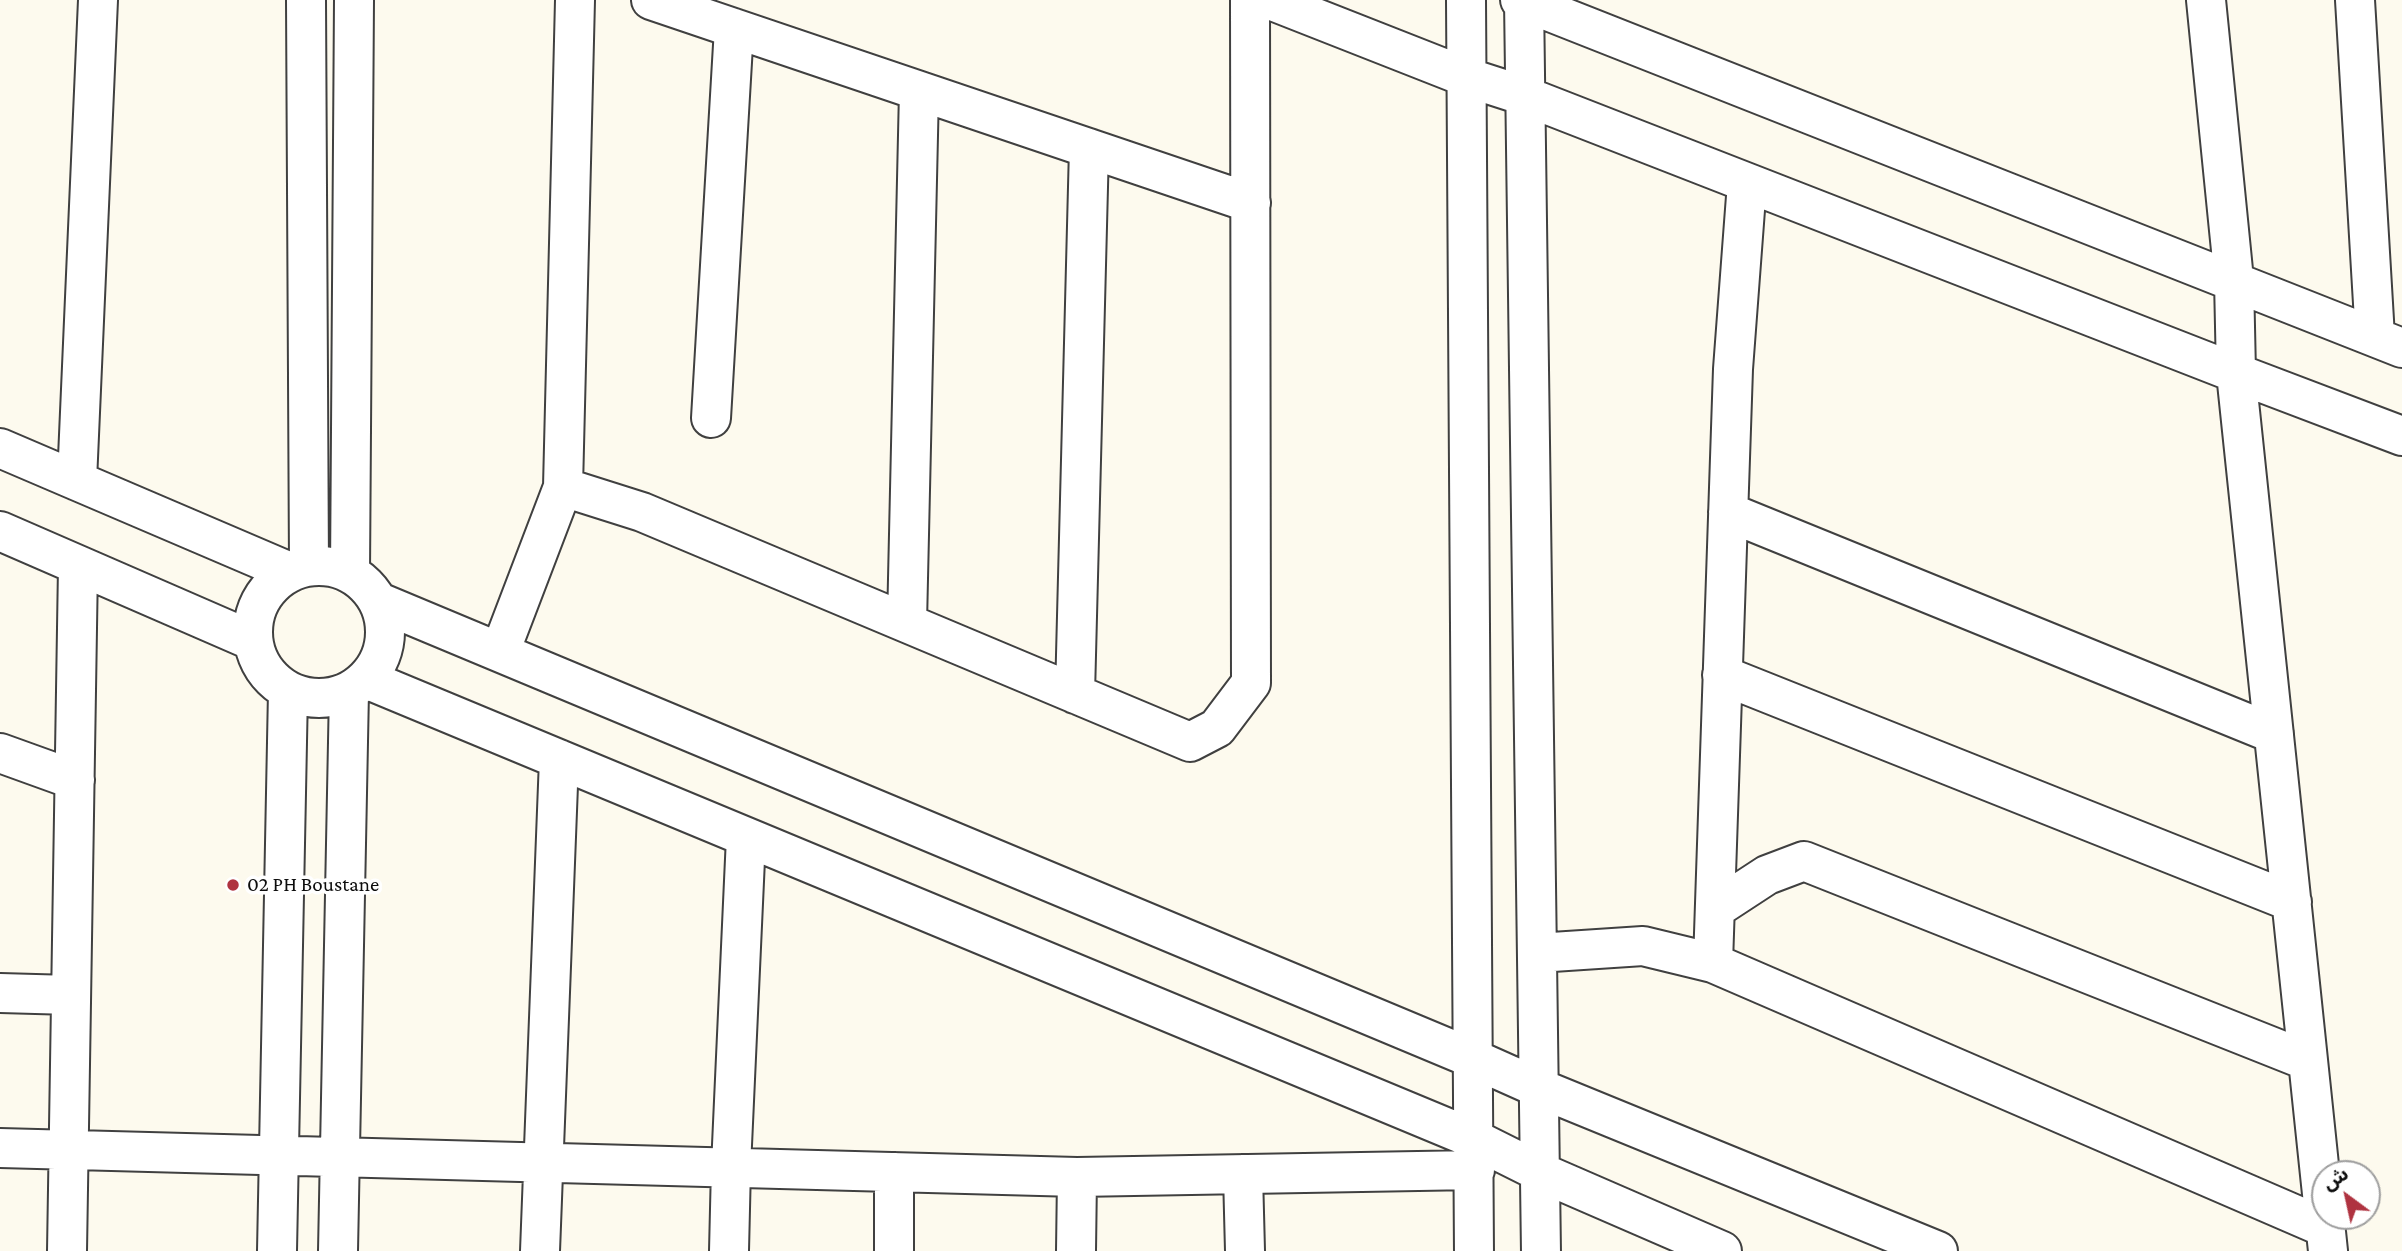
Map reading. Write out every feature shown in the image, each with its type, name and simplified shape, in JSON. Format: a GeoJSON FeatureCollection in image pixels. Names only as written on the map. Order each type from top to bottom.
{"type":"FeatureCollection","features":[{"type":"Feature","properties":{"kind":"street"},"geometry":{"type":"LineString","coordinates":[[77,481],[98,0]]}},
{"type":"Feature","properties":{"kind":"street"},"geometry":{"type":"LineString","coordinates":[[299,569],[306,0]]}},
{"type":"Feature","properties":{"kind":"street"},"geometry":{"type":"LineString","coordinates":[[350,573],[354,0]]}},
{"type":"Feature","properties":{"kind":"street"},"geometry":{"type":"LineString","coordinates":[[500,652],[563,487],[575,0]]}},
{"type":"Feature","properties":{"kind":"street"},"geometry":{"type":"LineString","coordinates":[[651,0],[1251,203]]}},
{"type":"Feature","properties":{"kind":"street"},"geometry":{"type":"LineString","coordinates":[[563,487],[642,512],[1190,742],[1217,728],[1251,683],[1250,0]]}},
{"type":"Feature","properties":{"kind":"street"},"geometry":{"type":"LineString","coordinates":[[1270,0],[2402,436]]}},
{"type":"Feature","properties":{"kind":"street"},"geometry":{"type":"LineString","coordinates":[[1466,0],[1474,1251]]}},
{"type":"Feature","properties":{"kind":"street"},"geometry":{"type":"LineString","coordinates":[[2206,0],[2234,280],[2236,373],[2327,1239]]}},
{"type":"Feature","properties":{"kind":"street"},"geometry":{"type":"LineString","coordinates":[[1541,1251],[1523,1],[2388,342],[2355,0]]}},
{"type":"Feature","properties":{"kind":"street"},"geometry":{"type":"LineString","coordinates":[[711,418],[734,28]]}},
{"type":"Feature","properties":{"kind":"street"},"geometry":{"type":"LineString","coordinates":[[907,622],[919,91]]}},
{"type":"Feature","properties":{"kind":"street"},"geometry":{"type":"LineString","coordinates":[[1075,694],[1089,148]]}},
{"type":"Feature","properties":{"kind":"street"},"geometry":{"type":"LineString","coordinates":[[1713,962],[1733,369],[1747,183]]}},
{"type":"Feature","properties":{"kind":"street"},"geometry":{"type":"LineString","coordinates":[[0,447],[77,481],[299,569]]}},
{"type":"Feature","properties":{"kind":"street"},"geometry":{"type":"LineString","coordinates":[[1728,512],[2274,734]]}},
{"type":"Feature","properties":{"kind":"street"},"geometry":{"type":"LineString","coordinates":[[0,531],[253,641]]}},
{"type":"Feature","properties":{"kind":"street"},"geometry":{"type":"LineString","coordinates":[[67,1251],[78,566]]}},
{"type":"Feature","properties":{"kind":"street"},"geometry":{"type":"LineString","coordinates":[[330,566],[350,573],[367,585],[379,601],[385,622],[385,643],[378,662],[357,685],[328,697],[308,697],[288,691],[271,678],[259,661],[253,641],[253,620],[260,600],[273,584],[299,569],[330,566]]}},
{"type":"Feature","properties":{"kind":"street"},"geometry":{"type":"LineString","coordinates":[[379,601],[1539,1088],[1938,1251]]}},
{"type":"Feature","properties":{"kind":"street"},"geometry":{"type":"LineString","coordinates":[[1722,676],[2292,902]]}},
{"type":"Feature","properties":{"kind":"street"},"geometry":{"type":"LineString","coordinates":[[357,685],[559,759],[746,837],[1475,1154],[1540,1172],[1722,1251]]}},
{"type":"Feature","properties":{"kind":"street"},"geometry":{"type":"LineString","coordinates":[[338,1251],[357,685]]}},
{"type":"Feature","properties":{"kind":"street"},"geometry":{"type":"LineString","coordinates":[[277,1251],[288,691]]}},
{"type":"Feature","properties":{"kind":"street"},"geometry":{"type":"LineString","coordinates":[[0,753],[75,780]]}},
{"type":"Feature","properties":{"kind":"street"},"geometry":{"type":"LineString","coordinates":[[540,1251],[559,759]]}},
{"type":"Feature","properties":{"kind":"street"},"geometry":{"type":"LineString","coordinates":[[729,1251],[746,837]]}},
{"type":"Feature","properties":{"kind":"street"},"geometry":{"type":"LineString","coordinates":[[1715,909],[1767,875],[1804,861],[2308,1061]]}},
{"type":"Feature","properties":{"kind":"street"},"geometry":{"type":"LineString","coordinates":[[1537,953],[1643,946],[1713,962],[2327,1239]]}},
{"type":"Feature","properties":{"kind":"street"},"geometry":{"type":"LineString","coordinates":[[0,993],[71,995]]}},
{"type":"Feature","properties":{"kind":"street"},"geometry":{"type":"LineString","coordinates":[[0,1148],[1077,1177],[1243,1174],[1475,1154]]}},
{"type":"Feature","properties":{"kind":"street"},"geometry":{"type":"LineString","coordinates":[[894,1172],[894,1251]]}},
{"type":"Feature","properties":{"kind":"street"},"geometry":{"type":"LineString","coordinates":[[1243,1174],[1245,1251]]}},
{"type":"Feature","properties":{"kind":"street"},"geometry":{"type":"LineString","coordinates":[[1076,1251],[1077,1177]]}},
{"type":"Feature","properties":{"kind":"place","name":"02 PH Boustane"},"geometry":{"type":"Point","coordinates":[233,885]}}]}
